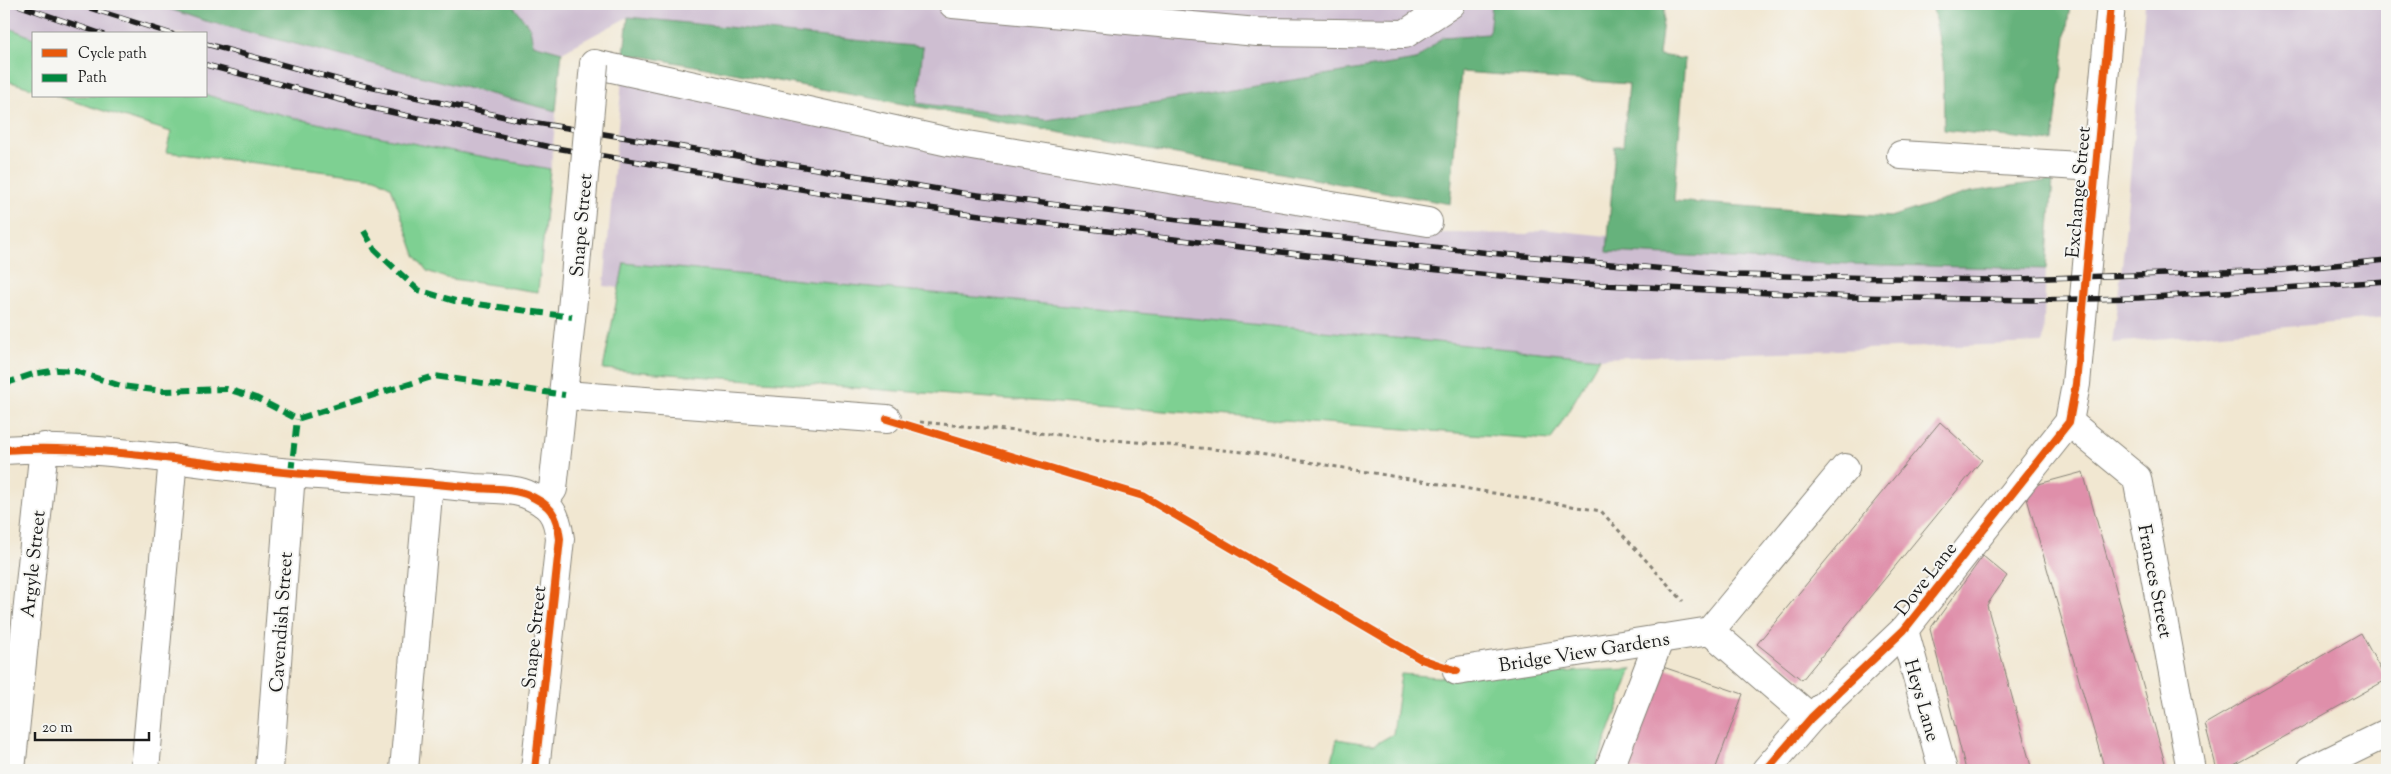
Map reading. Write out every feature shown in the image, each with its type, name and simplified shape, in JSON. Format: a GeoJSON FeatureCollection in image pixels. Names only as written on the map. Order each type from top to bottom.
{"type":"FeatureCollection","features":[{"type":"Feature","properties":{"kind":"street"},"geometry":{"type":"LineString","coordinates":[[953,4],[1257,32],[1405,34],[1450,4]]}},
{"type":"Feature","properties":{"kind":"street","name":"Exchange Street"},"geometry":{"type":"LineString","coordinates":[[2076,384],[2111,4]]}},
{"type":"Feature","properties":{"kind":"street","name":"Snape Street"},"geometry":{"type":"LineString","coordinates":[[535,770],[560,538],[558,521],[547,506],[553,489],[565,395],[594,64],[949,142],[1428,222]]}},
{"type":"Feature","properties":{"kind":"street"},"geometry":{"type":"LineString","coordinates":[[1901,155],[2096,167]]}},
{"type":"Feature","properties":{"kind":"street","name":"Dove Lane"},"geometry":{"type":"LineString","coordinates":[[1766,770],[1811,718],[1904,630],[2069,422],[2076,384]]}},
{"type":"Feature","properties":{"kind":"street"},"geometry":{"type":"LineString","coordinates":[[565,395],[887,419]]}},
{"type":"Feature","properties":{"kind":"street","name":"Frances Street"},"geometry":{"type":"LineString","coordinates":[[2069,422],[2137,478],[2191,770]]}},
{"type":"Feature","properties":{"kind":"street"},"geometry":{"type":"LineString","coordinates":[[4,450],[44,447],[173,458],[291,473],[429,482],[524,493],[547,506]]}},
{"type":"Feature","properties":{"kind":"street","name":"Argyle Street"},"geometry":{"type":"LineString","coordinates":[[11,770],[44,447]]}},
{"type":"Feature","properties":{"kind":"street"},"geometry":{"type":"LineString","coordinates":[[145,770],[173,458]]}},
{"type":"Feature","properties":{"kind":"street"},"geometry":{"type":"LineString","coordinates":[[1811,718],[1710,630],[1845,468]]}},
{"type":"Feature","properties":{"kind":"street","name":"Cavendish Street"},"geometry":{"type":"LineString","coordinates":[[269,770],[291,473]]}},
{"type":"Feature","properties":{"kind":"street"},"geometry":{"type":"LineString","coordinates":[[404,770],[429,482]]}},
{"type":"Feature","properties":{"kind":"street","name":"Bridge View Gardens"},"geometry":{"type":"LineString","coordinates":[[1457,671],[1710,630]]}},
{"type":"Feature","properties":{"kind":"street","name":"Heys Lane"},"geometry":{"type":"LineString","coordinates":[[1904,630],[1943,770]]}},
{"type":"Feature","properties":{"kind":"street"},"geometry":{"type":"LineString","coordinates":[[1609,770],[1660,638]]}},
{"type":"Feature","properties":{"kind":"street"},"geometry":{"type":"LineString","coordinates":[[2311,770],[2387,734]]}},
{"type":"Feature","properties":{"kind":"path"},"geometry":{"type":"LineString","coordinates":[[887,419],[925,431]]}},
{"type":"Feature","properties":{"kind":"path"},"geometry":{"type":"LineString","coordinates":[[887,419],[1254,453],[1601,511],[1710,630]]}},
{"type":"Feature","properties":{"kind":"shaded area"},"geometry":{"type":"Polygon","coordinates":[[[4,4],[364,4],[530,28],[512,4],[1492,4],[1489,34],[1443,37],[1416,60],[1047,120],[917,103],[922,47],[628,17],[562,52],[540,279],[415,255],[391,187],[376,178],[166,152],[171,132],[62,98],[208,98],[208,32],[32,32],[32,88],[4,80],[4,4]]]}},
{"type":"Feature","properties":{"kind":"shaded area"},"geometry":{"type":"Polygon","coordinates":[[[2145,4],[2387,4],[2387,318],[2112,343],[2123,257],[2145,4]]]}},
{"type":"Feature","properties":{"kind":"shaded area"},"geometry":{"type":"Polygon","coordinates":[[[622,79],[1401,230],[1444,233],[1529,234],[1542,229],[1608,236],[1608,252],[1850,264],[2046,269],[2043,343],[1600,358],[625,263],[619,288],[604,286],[622,79]]]}},
{"type":"Feature","properties":{"kind":"green space"},"geometry":{"type":"Polygon","coordinates":[[[155,4],[512,4],[530,28],[533,44],[562,52],[556,111],[202,20],[155,4]]]}},
{"type":"Feature","properties":{"kind":"green space"},"geometry":{"type":"Polygon","coordinates":[[[1492,4],[1665,4],[1659,55],[1685,59],[1674,201],[1890,217],[1970,192],[2053,180],[2046,269],[1850,264],[1607,252],[1615,146],[1623,146],[1629,84],[1461,72],[1450,204],[624,53],[628,17],[923,47],[917,103],[1047,120],[1416,60],[1443,37],[1489,34],[1492,4]]]}},
{"type":"Feature","properties":{"kind":"green space"},"geometry":{"type":"Polygon","coordinates":[[[1932,4],[2070,4],[2053,142],[1944,130],[1943,60],[1932,4]]]}},
{"type":"Feature","properties":{"kind":"green space"},"geometry":{"type":"Polygon","coordinates":[[[4,26],[32,37],[32,88],[4,80],[4,26]]]}},
{"type":"Feature","properties":{"kind":"green space"},"geometry":{"type":"Polygon","coordinates":[[[208,96],[334,127],[550,169],[538,292],[446,278],[427,271],[415,255],[391,187],[376,178],[166,152],[171,132],[62,98],[208,98],[208,96]]]}},
{"type":"Feature","properties":{"kind":"green space"},"geometry":{"type":"Polygon","coordinates":[[[624,263],[1600,358],[1551,440],[603,369],[624,263]]]}},
{"type":"Feature","properties":{"kind":"green space"},"geometry":{"type":"Polygon","coordinates":[[[1632,669],[1595,770],[1330,770],[1337,739],[1374,745],[1393,734],[1401,674],[1438,677],[1632,669]]]}},
{"type":"Feature","properties":{"kind":"building"},"geometry":{"type":"Polygon","coordinates":[[[1940,422],[1982,460],[1802,680],[1757,644],[1940,422]]]}},
{"type":"Feature","properties":{"kind":"building"},"geometry":{"type":"Polygon","coordinates":[[[2083,472],[2167,770],[2105,770],[2024,488],[2083,472]]]}},
{"type":"Feature","properties":{"kind":"building"},"geometry":{"type":"Polygon","coordinates":[[[1983,556],[2007,576],[1987,605],[2032,770],[1966,770],[1930,629],[1983,556]]]}},
{"type":"Feature","properties":{"kind":"building"},"geometry":{"type":"Polygon","coordinates":[[[2361,633],[2386,680],[2225,770],[2217,770],[2205,724],[2361,633]]]}},
{"type":"Feature","properties":{"kind":"building"},"geometry":{"type":"Polygon","coordinates":[[[1660,666],[1743,694],[1715,770],[1620,770],[1660,666]]]}},
{"type":"Feature","properties":{"kind":"railway"},"geometry":{"type":"LineString","coordinates":[[15,4],[96,32]]}},
{"type":"Feature","properties":{"kind":"railway"},"geometry":{"type":"LineString","coordinates":[[77,4],[166,32]]}},
{"type":"Feature","properties":{"kind":"railway"},"geometry":{"type":"LineString","coordinates":[[208,45],[347,82],[519,120],[962,193],[1195,222],[1490,253],[1731,275],[1992,280],[2282,270],[2387,260]]}},
{"type":"Feature","properties":{"kind":"railway"},"geometry":{"type":"LineString","coordinates":[[208,66],[372,108],[550,147],[842,196],[1016,220],[1398,266],[1583,284],[1853,297],[2032,300],[2139,298],[2387,281]]}},
{"type":"Feature","properties":{"kind":"marked path"},"geometry":{"type":"LineString","coordinates":[[364,231],[375,250],[418,290],[455,301],[572,317]]}},
{"type":"Feature","properties":{"kind":"marked path"},"geometry":{"type":"LineString","coordinates":[[4,384],[33,374],[57,370],[75,371],[121,386],[163,391],[227,389],[256,398],[297,419],[435,376],[565,395]]}},
{"type":"Feature","properties":{"kind":"marked path"},"geometry":{"type":"LineString","coordinates":[[291,473],[297,419]]}},
{"type":"Feature","properties":{"kind":"cycle path"},"geometry":{"type":"LineString","coordinates":[[1766,770],[1811,718],[1904,630],[2069,422],[2076,384],[2111,4]]}},
{"type":"Feature","properties":{"kind":"cycle path"},"geometry":{"type":"LineString","coordinates":[[887,419],[1143,496],[1421,659],[1457,671]]}},
{"type":"Feature","properties":{"kind":"cycle path"},"geometry":{"type":"LineString","coordinates":[[4,450],[40,449],[113,452],[293,473],[507,490],[526,494],[541,502],[551,510],[557,522],[560,539],[535,770]]}}]}
